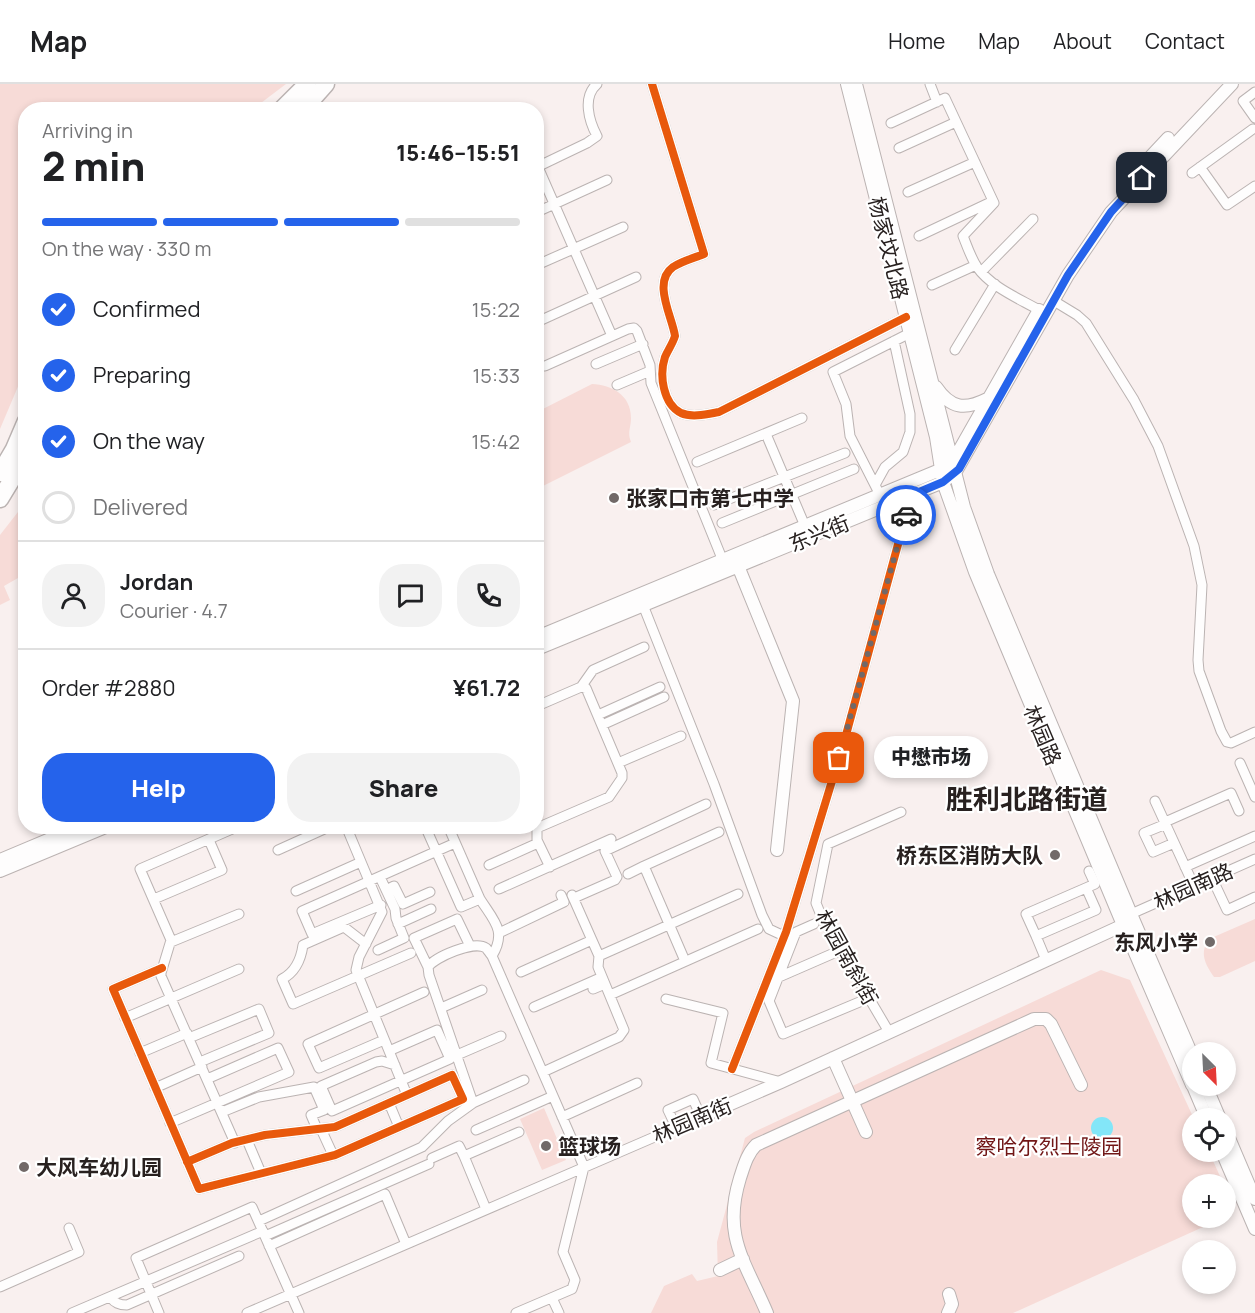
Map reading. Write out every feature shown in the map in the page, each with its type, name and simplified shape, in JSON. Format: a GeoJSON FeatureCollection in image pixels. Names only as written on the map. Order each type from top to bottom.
{"type":"FeatureCollection","features":[{"type":"Feature","properties":{"kind":"highway"},"geometry":{"type":"LineString","coordinates":[[289,102],[307,84]]}},
{"type":"Feature","properties":{"kind":"highway"},"geometry":{"type":"LineString","coordinates":[[310,102],[326,84]]}},
{"type":"Feature","properties":{"kind":"highway"},"geometry":{"type":"LineString","coordinates":[[0,473],[18,440]]}},
{"type":"Feature","properties":{"kind":"highway"},"geometry":{"type":"LineString","coordinates":[[0,499],[18,469]]}},
{"type":"Feature","properties":{"kind":"main road","name":"杨家坟北路"},"geometry":{"type":"LineString","coordinates":[[848,84],[936,436],[949,467]]}},
{"type":"Feature","properties":{"kind":"main road","name":"杨家坟北路"},"geometry":{"type":"LineString","coordinates":[[856,84],[933,384],[949,467]]}},
{"type":"Feature","properties":{"kind":"main road","name":"东兴街"},"geometry":{"type":"LineString","coordinates":[[544,646],[732,561],[877,490],[949,467],[969,450],[1050,299],[1103,210],[1221,84]]}},
{"type":"Feature","properties":{"kind":"main road","name":"东兴街"},"geometry":{"type":"LineString","coordinates":[[732,561],[943,482],[949,467],[1039,310],[1068,275],[1111,212],[1232,84]]}},
{"type":"Feature","properties":{"kind":"main road"},"geometry":{"type":"LineString","coordinates":[[933,384],[948,401],[956,405],[964,407],[975,405],[988,398]]}},
{"type":"Feature","properties":{"kind":"main road"},"geometry":{"type":"LineString","coordinates":[[962,500],[963,476],[969,450]]}},
{"type":"Feature","properties":{"kind":"main road","name":"林园路"},"geometry":{"type":"LineString","coordinates":[[949,467],[988,574],[1182,1057]]}},
{"type":"Feature","properties":{"kind":"main road","name":"林园路"},"geometry":{"type":"LineString","coordinates":[[943,482],[975,572],[1129,920],[1186,1042]]}},
{"type":"Feature","properties":{"kind":"main road"},"geometry":{"type":"LineString","coordinates":[[732,561],[794,701],[777,850]]}},
{"type":"Feature","properties":{"kind":"main road","name":"东兴街"},"geometry":{"type":"LineString","coordinates":[[544,635],[641,601]]}},
{"type":"Feature","properties":{"kind":"main road"},"geometry":{"type":"LineString","coordinates":[[0,860],[62,834]]}},
{"type":"Feature","properties":{"kind":"main road"},"geometry":{"type":"LineString","coordinates":[[0,871],[89,834]]}},
{"type":"Feature","properties":{"kind":"main road","name":"林园南街"},"geometry":{"type":"LineString","coordinates":[[671,1130],[781,1082],[1129,920]]}},
{"type":"Feature","properties":{"kind":"main road"},"geometry":{"type":"LineString","coordinates":[[767,1313],[735,1237],[732,1210],[750,1150],[756,1145],[1034,1019],[1042,1018],[1050,1024],[1081,1085]]}},
{"type":"Feature","properties":{"kind":"main road"},"geometry":{"type":"LineString","coordinates":[[833,1058],[866,1132]]}},
{"type":"Feature","properties":{"kind":"main road"},"geometry":{"type":"LineString","coordinates":[[1236,1157],[1251,1195],[1255,1229]]}},
{"type":"Feature","properties":{"kind":"main road"},"geometry":{"type":"LineString","coordinates":[[1229,1162],[1251,1195]]}},
{"type":"Feature","properties":{"kind":"main road"},"geometry":{"type":"LineString","coordinates":[[720,1270],[743,1259]]}},
{"type":"Feature","properties":{"kind":"main road"},"geometry":{"type":"LineString","coordinates":[[948,1313],[952,1304],[949,1294]]}},
{"type":"Feature","properties":{"kind":"street"},"geometry":{"type":"LineString","coordinates":[[544,164],[597,136],[592,127],[588,100],[597,84]]}},
{"type":"Feature","properties":{"kind":"street"},"geometry":{"type":"LineString","coordinates":[[652,84],[704,254],[674,267],[666,274],[664,284],[664,293],[675,336],[665,357],[662,377],[664,388],[674,407],[682,413],[692,415],[719,412],[906,317]]}},
{"type":"Feature","properties":{"kind":"street"},"geometry":{"type":"LineString","coordinates":[[930,84],[937,102]]}},
{"type":"Feature","properties":{"kind":"street"},"geometry":{"type":"LineString","coordinates":[[1255,92],[1243,100],[1255,118]]}},
{"type":"Feature","properties":{"kind":"street"},"geometry":{"type":"LineString","coordinates":[[891,123],[945,98],[994,203],[963,236],[978,269],[995,284],[1039,310]]}},
{"type":"Feature","properties":{"kind":"street"},"geometry":{"type":"LineString","coordinates":[[899,148],[956,122]]}},
{"type":"Feature","properties":{"kind":"street"},"geometry":{"type":"LineString","coordinates":[[1192,173],[1253,129]]}},
{"type":"Feature","properties":{"kind":"street"},"geometry":{"type":"LineString","coordinates":[[908,192],[975,162]]}},
{"type":"Feature","properties":{"kind":"street"},"geometry":{"type":"LineString","coordinates":[[1200,166],[1227,205],[1255,186]]}},
{"type":"Feature","properties":{"kind":"street"},"geometry":{"type":"LineString","coordinates":[[544,209],[607,180]]}},
{"type":"Feature","properties":{"kind":"street"},"geometry":{"type":"LineString","coordinates":[[544,181],[612,336]]}},
{"type":"Feature","properties":{"kind":"street"},"geometry":{"type":"LineString","coordinates":[[920,236],[993,201]]}},
{"type":"Feature","properties":{"kind":"street"},"geometry":{"type":"LineString","coordinates":[[932,285],[978,269],[1033,219]]}},
{"type":"Feature","properties":{"kind":"street"},"geometry":{"type":"LineString","coordinates":[[544,262],[623,227]]}},
{"type":"Feature","properties":{"kind":"street"},"geometry":{"type":"LineString","coordinates":[[544,319],[636,277]]}},
{"type":"Feature","properties":{"kind":"street"},"geometry":{"type":"LineString","coordinates":[[955,350],[995,284]]}},
{"type":"Feature","properties":{"kind":"street"},"geometry":{"type":"LineString","coordinates":[[1050,299],[1086,323],[1134,400],[1158,446],[1190,534],[1199,567],[1202,597],[1199,671],[1227,742],[1231,743],[1255,732]]}},
{"type":"Feature","properties":{"kind":"street"},"geometry":{"type":"LineString","coordinates":[[545,366],[634,328],[650,365],[651,383],[732,561]]}},
{"type":"Feature","properties":{"kind":"street"},"geometry":{"type":"LineString","coordinates":[[877,490],[850,436],[846,405],[833,372],[910,333]]}},
{"type":"Feature","properties":{"kind":"street"},"geometry":{"type":"LineString","coordinates":[[630,342],[641,341]]}},
{"type":"Feature","properties":{"kind":"street"},"geometry":{"type":"LineString","coordinates":[[596,364],[641,341]]}},
{"type":"Feature","properties":{"kind":"street"},"geometry":{"type":"LineString","coordinates":[[877,490],[885,467],[903,452],[910,432],[910,414],[894,341]]}},
{"type":"Feature","properties":{"kind":"street"},"geometry":{"type":"LineString","coordinates":[[617,385],[650,370]]}},
{"type":"Feature","properties":{"kind":"street"},"geometry":{"type":"LineString","coordinates":[[698,462],[802,418]]}},
{"type":"Feature","properties":{"kind":"street"},"geometry":{"type":"LineString","coordinates":[[766,434],[805,526]]}},
{"type":"Feature","properties":{"kind":"street"},"geometry":{"type":"LineString","coordinates":[[714,505],[845,453]]}},
{"type":"Feature","properties":{"kind":"street"},"geometry":{"type":"LineString","coordinates":[[722,523],[854,469]]}},
{"type":"Feature","properties":{"kind":"street"},"geometry":{"type":"LineString","coordinates":[[732,1069],[784,936],[846,735],[908,507],[905,498]]}},
{"type":"Feature","properties":{"kind":"street"},"geometry":{"type":"LineString","coordinates":[[641,601],[714,784],[762,915],[769,929],[784,936]]}},
{"type":"Feature","properties":{"kind":"street"},"geometry":{"type":"LineString","coordinates":[[544,701],[582,687],[593,670],[644,648]]}},
{"type":"Feature","properties":{"kind":"street"},"geometry":{"type":"LineString","coordinates":[[544,824],[609,797],[622,778],[588,691],[582,687]]}},
{"type":"Feature","properties":{"kind":"street"},"geometry":{"type":"LineString","coordinates":[[598,715],[660,687]]}},
{"type":"Feature","properties":{"kind":"street"},"geometry":{"type":"LineString","coordinates":[[602,725],[664,697]]}},
{"type":"Feature","properties":{"kind":"street"},"geometry":{"type":"LineString","coordinates":[[618,763],[681,736]]}},
{"type":"Feature","properties":{"kind":"street"},"geometry":{"type":"LineString","coordinates":[[1240,763],[1253,786],[1255,797]]}},
{"type":"Feature","properties":{"kind":"street"},"geometry":{"type":"LineString","coordinates":[[1174,843],[1153,852],[1144,834],[1231,793],[1239,811]]}},
{"type":"Feature","properties":{"kind":"street"},"geometry":{"type":"LineString","coordinates":[[1155,801],[1194,886]]}},
{"type":"Feature","properties":{"kind":"street"},"geometry":{"type":"LineString","coordinates":[[543,1072],[622,1034],[624,1026],[597,963],[599,956],[573,897],[617,877],[605,851],[706,804]]}},
{"type":"Feature","properties":{"kind":"street","name":"林园南斜街"},"geometry":{"type":"LineString","coordinates":[[889,1032],[823,920],[816,903],[828,844],[901,812]]}},
{"type":"Feature","properties":{"kind":"street"},"geometry":{"type":"LineString","coordinates":[[628,874],[719,832]]}},
{"type":"Feature","properties":{"kind":"street"},"geometry":{"type":"LineString","coordinates":[[221,834],[140,869],[171,942],[162,968],[162,976],[236,1143]]}},
{"type":"Feature","properties":{"kind":"street"},"geometry":{"type":"LineString","coordinates":[[278,850],[313,834]]}},
{"type":"Feature","properties":{"kind":"street"},"geometry":{"type":"LineString","coordinates":[[350,834],[381,905],[381,917],[357,963],[358,975],[407,1095]]}},
{"type":"Feature","properties":{"kind":"street"},"geometry":{"type":"LineString","coordinates":[[429,834],[461,907],[480,899]]}},
{"type":"Feature","properties":{"kind":"street"},"geometry":{"type":"LineString","coordinates":[[451,834],[480,899],[499,933],[500,938],[492,956]]}},
{"type":"Feature","properties":{"kind":"street"},"geometry":{"type":"LineString","coordinates":[[536,834],[550,867]]}},
{"type":"Feature","properties":{"kind":"street"},"geometry":{"type":"LineString","coordinates":[[1185,867],[1255,836]]}},
{"type":"Feature","properties":{"kind":"street"},"geometry":{"type":"LineString","coordinates":[[499,889],[611,839]]}},
{"type":"Feature","properties":{"kind":"street"},"geometry":{"type":"LineString","coordinates":[[154,899],[222,870],[209,840]]}},
{"type":"Feature","properties":{"kind":"street"},"geometry":{"type":"LineString","coordinates":[[381,905],[312,934],[302,911],[455,843]]}},
{"type":"Feature","properties":{"kind":"street"},"geometry":{"type":"LineString","coordinates":[[489,865],[538,843]]}},
{"type":"Feature","properties":{"kind":"street","name":"林园南路"},"geometry":{"type":"LineString","coordinates":[[1129,920],[1194,886],[1255,859]]}},
{"type":"Feature","properties":{"kind":"street"},"geometry":{"type":"LineString","coordinates":[[296,891],[362,862]]}},
{"type":"Feature","properties":{"kind":"street"},"geometry":{"type":"LineString","coordinates":[[644,866],[685,961]]}},
{"type":"Feature","properties":{"kind":"street"},"geometry":{"type":"LineString","coordinates":[[1046,960],[1026,914],[1095,884],[1089,871]]}},
{"type":"Feature","properties":{"kind":"street"},"geometry":{"type":"LineString","coordinates":[[378,950],[404,938],[395,909],[380,877]]}},
{"type":"Feature","properties":{"kind":"street"},"geometry":{"type":"LineString","coordinates":[[1212,878],[1227,910],[1255,897]]}},
{"type":"Feature","properties":{"kind":"street"},"geometry":{"type":"LineString","coordinates":[[386,890],[394,886],[403,904],[430,892]]}},
{"type":"Feature","properties":{"kind":"street"},"geometry":{"type":"LineString","coordinates":[[1036,936],[1096,910],[1088,892]]}},
{"type":"Feature","properties":{"kind":"street"},"geometry":{"type":"LineString","coordinates":[[599,956],[738,894]]}},
{"type":"Feature","properties":{"kind":"street"},"geometry":{"type":"LineString","coordinates":[[499,933],[564,902],[561,895]]}},
{"type":"Feature","properties":{"kind":"street"},"geometry":{"type":"LineString","coordinates":[[398,924],[431,909]]}},
{"type":"Feature","properties":{"kind":"street"},"geometry":{"type":"LineString","coordinates":[[171,942],[239,914]]}},
{"type":"Feature","properties":{"kind":"street"},"geometry":{"type":"LineString","coordinates":[[470,946],[457,919],[414,938],[428,967],[473,1102]]}},
{"type":"Feature","properties":{"kind":"street"},"geometry":{"type":"LineString","coordinates":[[814,924],[796,932],[769,1001],[783,1034],[869,998]]}},
{"type":"Feature","properties":{"kind":"street"},"geometry":{"type":"LineString","coordinates":[[366,944],[344,927],[303,945],[297,965],[288,976],[282,979],[293,1004],[411,953]]}},
{"type":"Feature","properties":{"kind":"street"},"geometry":{"type":"LineString","coordinates":[[610,995],[758,929]]}},
{"type":"Feature","properties":{"kind":"street"},"geometry":{"type":"LineString","coordinates":[[521,972],[592,940]]}},
{"type":"Feature","properties":{"kind":"street"},"geometry":{"type":"LineString","coordinates":[[428,967],[432,962],[470,946],[478,945],[487,949],[584,1167],[563,1252],[575,1280],[574,1285],[572,1289],[516,1313]]}},
{"type":"Feature","properties":{"kind":"street"},"geometry":{"type":"LineString","coordinates":[[779,977],[841,950]]}},
{"type":"Feature","properties":{"kind":"street"},"geometry":{"type":"LineString","coordinates":[[162,968],[112,989],[125,1018],[170,1123],[187,1162],[199,1189],[333,1155],[463,1099],[452,1075],[335,1127],[276,1132],[236,1143],[187,1162]]}},
{"type":"Feature","properties":{"kind":"street"},"geometry":{"type":"LineString","coordinates":[[125,1018],[239,969]]}},
{"type":"Feature","properties":{"kind":"street"},"geometry":{"type":"LineString","coordinates":[[593,989],[604,981]]}},
{"type":"Feature","properties":{"kind":"street"},"geometry":{"type":"LineString","coordinates":[[534,1007],[604,981]]}},
{"type":"Feature","properties":{"kind":"street"},"geometry":{"type":"LineString","coordinates":[[441,1008],[482,990]]}},
{"type":"Feature","properties":{"kind":"street"},"geometry":{"type":"LineString","coordinates":[[384,1040],[319,1068],[308,1044],[424,992]]}},
{"type":"Feature","properties":{"kind":"street"},"geometry":{"type":"LineString","coordinates":[[666,999],[723,1013],[711,1063],[781,1082]]}},
{"type":"Feature","properties":{"kind":"street"},"geometry":{"type":"LineString","coordinates":[[140,1053],[259,1009],[269,1032],[155,1088]]}},
{"type":"Feature","properties":{"kind":"street"},"geometry":{"type":"LineString","coordinates":[[389,1051],[437,1030],[450,1059],[332,1111],[321,1086],[376,1062],[382,1061],[395,1065]]}},
{"type":"Feature","properties":{"kind":"street"},"geometry":{"type":"LineString","coordinates":[[457,1055],[501,1036]]}},
{"type":"Feature","properties":{"kind":"street"},"geometry":{"type":"LineString","coordinates":[[170,1123],[289,1072],[278,1048],[207,1079]]}},
{"type":"Feature","properties":{"kind":"street"},"geometry":{"type":"LineString","coordinates":[[259,1221],[422,1147],[448,1120],[473,1102],[524,1080]]}},
{"type":"Feature","properties":{"kind":"street"},"geometry":{"type":"LineString","coordinates":[[562,1117],[637,1083]]}},
{"type":"Feature","properties":{"kind":"street"},"geometry":{"type":"LineString","coordinates":[[222,1113],[259,1097],[314,1088],[324,1110],[310,1115],[333,1155]]}},
{"type":"Feature","properties":{"kind":"street"},"geometry":{"type":"LineString","coordinates":[[476,1130],[553,1096]]}},
{"type":"Feature","properties":{"kind":"street"},"geometry":{"type":"LineString","coordinates":[[671,1130],[668,1110],[693,1099],[700,1117]]}},
{"type":"Feature","properties":{"kind":"street"},"geometry":{"type":"LineString","coordinates":[[389,1103],[399,1126]]}},
{"type":"Feature","properties":{"kind":"street","name":"林园南街"},"geometry":{"type":"LineString","coordinates":[[247,1313],[671,1130]]}},
{"type":"Feature","properties":{"kind":"street"},"geometry":{"type":"LineString","coordinates":[[464,1156],[519,1132]]}},
{"type":"Feature","properties":{"kind":"street"},"geometry":{"type":"LineString","coordinates":[[247,1140],[261,1173]]}},
{"type":"Feature","properties":{"kind":"street"},"geometry":{"type":"LineString","coordinates":[[266,1238],[459,1146],[486,1209]]}},
{"type":"Feature","properties":{"kind":"street"},"geometry":{"type":"LineString","coordinates":[[72,1313],[146,1282],[385,1194],[406,1244]]}},
{"type":"Feature","properties":{"kind":"street"},"geometry":{"type":"LineString","coordinates":[[159,1313],[136,1258],[252,1207],[299,1313]]}},
{"type":"Feature","properties":{"kind":"street"},"geometry":{"type":"LineString","coordinates":[[0,1287],[79,1252],[69,1228]]}},
{"type":"Feature","properties":{"kind":"street"},"geometry":{"type":"LineString","coordinates":[[115,1309],[239,1256]]}},
{"type":"Feature","properties":{"kind":"street"},"geometry":{"type":"LineString","coordinates":[[110,1297],[113,1302],[127,1305]]}},
{"type":"Feature","properties":{"kind":"street"},"geometry":{"type":"LineString","coordinates":[[552,1298],[559,1313]]}},
{"type":"Feature","properties":{"kind":"green space"},"geometry":{"type":"Polygon","coordinates":[[[0,84],[286,84],[262,102],[18,102],[18,387],[0,429],[0,84]]]}},
{"type":"Feature","properties":{"kind":"green space"},"geometry":{"type":"Polygon","coordinates":[[[592,384],[607,386],[624,397],[628,403],[631,418],[629,435],[631,442],[544,486],[544,408],[592,384]]]}},
{"type":"Feature","properties":{"kind":"green space"},"geometry":{"type":"Polygon","coordinates":[[[18,512],[18,578],[4,586],[10,600],[0,605],[0,535],[18,512]]]}},
{"type":"Feature","properties":{"kind":"green space"},"geometry":{"type":"Polygon","coordinates":[[[1255,919],[1255,961],[1220,977],[1214,977],[1204,958],[1204,949],[1209,939],[1255,919]]]}},
{"type":"Feature","properties":{"kind":"green space","name":"察哈尔烈士陵园"},"geometry":{"type":"Polygon","coordinates":[[[1101,970],[1130,980],[1189,1108],[1182,1108],[1182,1162],[1214,1162],[1219,1174],[1182,1174],[1182,1228],[1201,1228],[1013,1313],[651,1313],[664,1286],[692,1274],[697,1281],[718,1276],[717,1242],[745,1138],[1101,970]]]}},
{"type":"Feature","properties":{"kind":"green space","name":"篮球场"},"geometry":{"type":"Polygon","coordinates":[[[544,1108],[566,1160],[542,1170],[520,1119],[544,1108]]]}},
{"type":"Feature","properties":{"kind":"water"},"geometry":{"type":"Polygon","coordinates":[[[1102,1117],[1110,1120],[1113,1128],[1110,1136],[1102,1139],[1094,1136],[1091,1128],[1094,1120],[1102,1117]]]}},
{"type":"Feature","properties":{"kind":"cycle path"},"geometry":{"type":"LineString","coordinates":[[652,84],[704,254],[673,267],[667,273],[664,281],[665,300],[675,336],[665,357],[662,372],[666,396],[675,409],[690,415],[719,412],[906,317]]}},
{"type":"Feature","properties":{"kind":"cycle path"},"geometry":{"type":"LineString","coordinates":[[732,1069],[786,932],[846,735],[908,507],[905,498]]}},
{"type":"Feature","properties":{"kind":"cycle path"},"geometry":{"type":"LineString","coordinates":[[162,968],[113,989],[199,1189],[335,1155],[463,1099],[452,1075],[335,1127],[265,1135],[232,1143],[187,1162]]}},
{"type":"Feature","properties":{"kind":"way so far"},"geometry":{"type":"LineString","coordinates":[[839,758],[906,515]]}},
{"type":"Feature","properties":{"kind":"place","name":"张家口市第七中学"},"geometry":{"type":"Point","coordinates":[614,498]}},
{"type":"Feature","properties":{"kind":"place","name":"中懋市场"},"geometry":{"type":"Point","coordinates":[839,758]}},
{"type":"Feature","properties":{"kind":"place","name":"桥东区消防大队"},"geometry":{"type":"Point","coordinates":[1055,855]}},
{"type":"Feature","properties":{"kind":"place","name":"东风小学"},"geometry":{"type":"Point","coordinates":[1210,942]}},
{"type":"Feature","properties":{"kind":"place","name":"篮球场"},"geometry":{"type":"Point","coordinates":[546,1146]}},
{"type":"Feature","properties":{"kind":"place","name":"大风车幼儿园"},"geometry":{"type":"Point","coordinates":[24,1167]}},
{"type":"Feature","properties":{"kind":"district","name":"胜利北路街道"},"geometry":{"type":"Point","coordinates":[1027,798]}},
{"type":"Feature","properties":{"kind":"route"},"geometry":{"type":"LineString","coordinates":[[906,515],[908,507],[905,498],[943,482],[959,469],[1068,275],[1111,212],[1142,178]]}}]}
